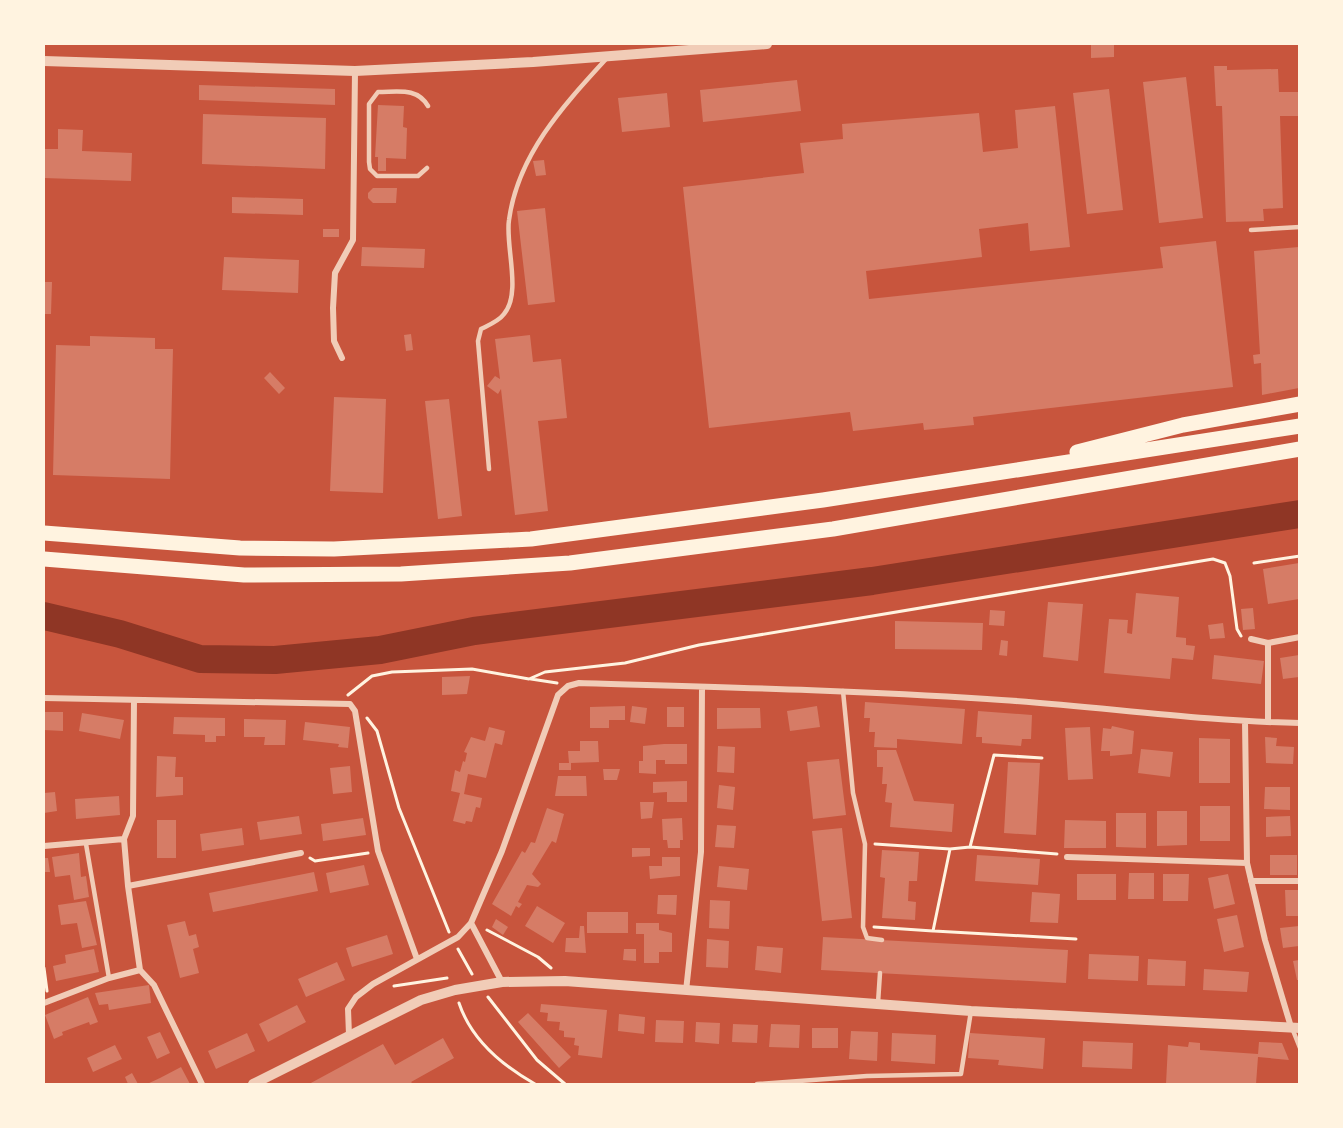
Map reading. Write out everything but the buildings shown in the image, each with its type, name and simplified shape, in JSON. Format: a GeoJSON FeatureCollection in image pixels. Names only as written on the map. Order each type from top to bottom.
{"type":"FeatureCollection","features":[{"type":"Feature","properties":{"kind":"highway"},"geometry":{"type":"LineString","coordinates":[[1023,468],[1149,432],[1299,404]]}},
{"type":"Feature","properties":{"kind":"highway"},"geometry":{"type":"LineString","coordinates":[[44,533],[240,548],[334,549],[531,539],[823,500],[1299,426]]}},
{"type":"Feature","properties":{"kind":"highway"},"geometry":{"type":"LineString","coordinates":[[44,559],[244,575],[401,574],[570,564],[832,529],[1299,449]]}},
{"type":"Feature","properties":{"kind":"street"},"geometry":{"type":"LineString","coordinates":[[44,61],[356,71],[767,44]]}},
{"type":"Feature","properties":{"kind":"street"},"geometry":{"type":"LineString","coordinates":[[342,358],[334,341],[333,308],[335,273],[353,240],[356,71]]}},
{"type":"Feature","properties":{"kind":"street"},"geometry":{"type":"LineString","coordinates":[[1251,639],[1268,643],[1299,637]]}},
{"type":"Feature","properties":{"kind":"street"},"geometry":{"type":"LineString","coordinates":[[1268,643],[1268,722]]}},
{"type":"Feature","properties":{"kind":"street"},"geometry":{"type":"LineString","coordinates":[[349,1035],[348,1009],[356,997],[417,959],[458,937],[471,923],[502,851],[558,695],[568,686],[579,683],[843,691],[988,699],[1245,721],[1299,723]]}},
{"type":"Feature","properties":{"kind":"street"},"geometry":{"type":"LineString","coordinates":[[686,992],[701,852],[702,687]]}},
{"type":"Feature","properties":{"kind":"street"},"geometry":{"type":"LineString","coordinates":[[44,698],[351,704],[355,711],[378,851],[417,959]]}},
{"type":"Feature","properties":{"kind":"street"},"geometry":{"type":"LineString","coordinates":[[134,700],[133,816],[124,839],[140,970],[154,985],[202,1084]]}},
{"type":"Feature","properties":{"kind":"street"},"geometry":{"type":"LineString","coordinates":[[253,1084],[421,1000],[455,990],[502,982],[566,981],[686,992],[970,1011],[1295,1027],[1247,863],[1245,721]]}},
{"type":"Feature","properties":{"kind":"street"},"geometry":{"type":"LineString","coordinates":[[44,846],[124,839]]}},
{"type":"Feature","properties":{"kind":"street"},"geometry":{"type":"LineString","coordinates":[[128,886],[301,853]]}},
{"type":"Feature","properties":{"kind":"street"},"geometry":{"type":"LineString","coordinates":[[1067,857],[1247,863]]}},
{"type":"Feature","properties":{"kind":"street"},"geometry":{"type":"LineString","coordinates":[[1251,881],[1299,881]]}},
{"type":"Feature","properties":{"kind":"street"},"geometry":{"type":"LineString","coordinates":[[471,923],[502,982]]}},
{"type":"Feature","properties":{"kind":"street"},"geometry":{"type":"LineString","coordinates":[[46,1002],[109,978],[140,970]]}},
{"type":"Feature","properties":{"kind":"lane"},"geometry":{"type":"LineString","coordinates":[[489,469],[478,341],[482,329],[503,316],[509,306],[511,259],[508,223],[513,193],[526,160],[553,122],[609,56]]}},
{"type":"Feature","properties":{"kind":"lane"},"geometry":{"type":"LineString","coordinates":[[427,168],[418,176],[377,176],[374,173],[369,162],[369,104],[378,92],[414,92],[422,96],[428,106]]}},
{"type":"Feature","properties":{"kind":"lane"},"geometry":{"type":"LineString","coordinates":[[1251,230],[1299,227]]}},
{"type":"Feature","properties":{"kind":"lane"},"geometry":{"type":"LineString","coordinates":[[843,691],[853,793],[865,844],[863,927],[867,938],[882,940]]}},
{"type":"Feature","properties":{"kind":"lane"},"geometry":{"type":"LineString","coordinates":[[86,844],[109,978]]}},
{"type":"Feature","properties":{"kind":"lane"},"geometry":{"type":"LineString","coordinates":[[878,1004],[880,973]]}},
{"type":"Feature","properties":{"kind":"lane"},"geometry":{"type":"LineString","coordinates":[[757,1084],[867,1076],[961,1074],[970,1011]]}},
{"type":"Feature","properties":{"kind":"lane"},"geometry":{"type":"LineString","coordinates":[[1295,1027],[1299,1048]]}},
{"type":"Feature","properties":{"kind":"path"},"geometry":{"type":"LineString","coordinates":[[1254,563],[1299,556]]}},
{"type":"Feature","properties":{"kind":"path"},"geometry":{"type":"LineString","coordinates":[[529,679],[545,672],[625,663],[699,645],[1213,560],[1225,563],[1230,576],[1238,633],[1251,639]]}},
{"type":"Feature","properties":{"kind":"path"},"geometry":{"type":"LineString","coordinates":[[341,703],[348,694],[372,676],[392,672],[472,669],[568,686]]}},
{"type":"Feature","properties":{"kind":"path"},"geometry":{"type":"LineString","coordinates":[[355,711],[371,721],[377,731],[399,807],[447,929]]}},
{"type":"Feature","properties":{"kind":"path"},"geometry":{"type":"LineString","coordinates":[[970,847],[994,755],[1042,758]]}},
{"type":"Feature","properties":{"kind":"path"},"geometry":{"type":"LineString","coordinates":[[865,844],[1040,851],[1067,857]]}},
{"type":"Feature","properties":{"kind":"path"},"geometry":{"type":"LineString","coordinates":[[933,931],[950,849]]}},
{"type":"Feature","properties":{"kind":"path"},"geometry":{"type":"LineString","coordinates":[[301,853],[315,861],[378,851]]}},
{"type":"Feature","properties":{"kind":"path"},"geometry":{"type":"LineString","coordinates":[[471,923],[538,957],[566,981]]}},
{"type":"Feature","properties":{"kind":"path"},"geometry":{"type":"LineString","coordinates":[[863,927],[1076,939]]}},
{"type":"Feature","properties":{"kind":"path"},"geometry":{"type":"LineString","coordinates":[[457,947],[468,967]]}},
{"type":"Feature","properties":{"kind":"path"},"geometry":{"type":"LineString","coordinates":[[44,968],[46,1002]]}},
{"type":"Feature","properties":{"kind":"path"},"geometry":{"type":"LineString","coordinates":[[455,990],[462,1013],[481,1042],[513,1071],[535,1084]]}},
{"type":"Feature","properties":{"kind":"path"},"geometry":{"type":"LineString","coordinates":[[494,1006],[537,1060],[565,1084]]}},
{"type":"Feature","properties":{"kind":"waterway"},"geometry":{"type":"LineString","coordinates":[[44,616],[120,634],[200,659],[275,660],[380,650],[474,631],[872,581],[1300,514]]}}]}
